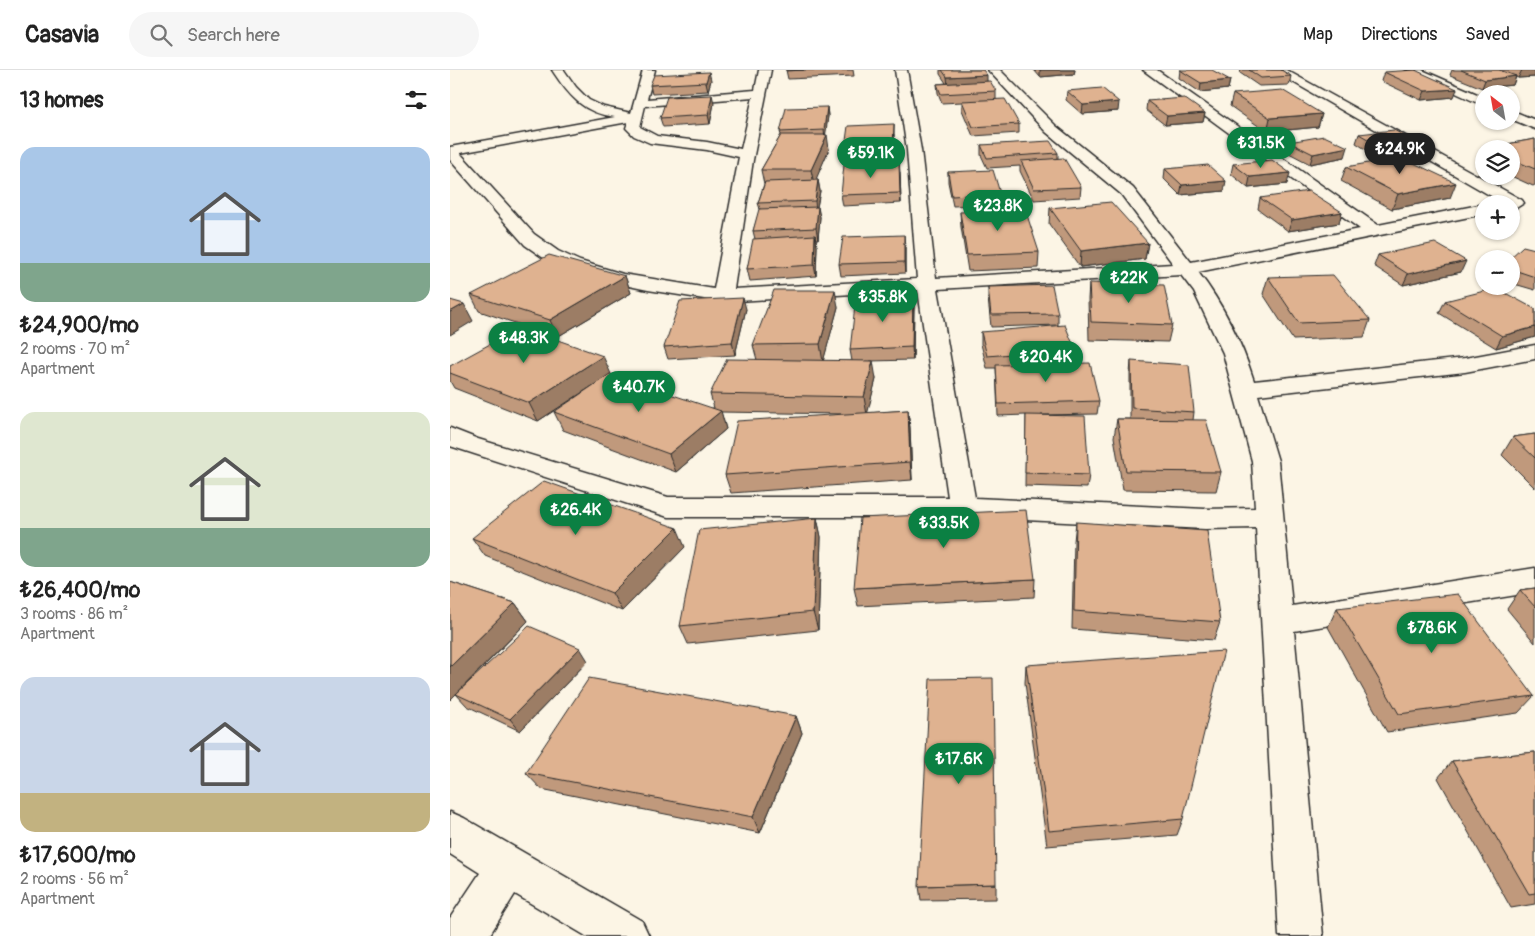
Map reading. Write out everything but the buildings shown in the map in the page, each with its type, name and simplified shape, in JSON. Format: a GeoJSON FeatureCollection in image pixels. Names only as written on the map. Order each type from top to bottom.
{"type":"FeatureCollection","features":[{"type":"Feature","properties":{"kind":"street"},"geometry":{"type":"LineString","coordinates":[[558,70],[574,96],[591,108],[602,112],[637,112]]}},
{"type":"Feature","properties":{"kind":"street"},"geometry":{"type":"LineString","coordinates":[[649,70],[633,128],[648,137],[701,145],[748,155]]}},
{"type":"Feature","properties":{"kind":"street"},"geometry":{"type":"LineString","coordinates":[[723,296],[765,70]]}},
{"type":"Feature","properties":{"kind":"street"},"geometry":{"type":"LineString","coordinates":[[901,70],[914,150],[927,284],[963,507]]}},
{"type":"Feature","properties":{"kind":"street"},"geometry":{"type":"LineString","coordinates":[[994,70],[1057,134],[1127,191],[1203,291],[1234,353],[1266,461],[1301,936]]}},
{"type":"Feature","properties":{"kind":"street"},"geometry":{"type":"LineString","coordinates":[[1149,70],[1375,231]]}},
{"type":"Feature","properties":{"kind":"street"},"geometry":{"type":"LineString","coordinates":[[1278,70],[1499,195]]}},
{"type":"Feature","properties":{"kind":"street"},"geometry":{"type":"LineString","coordinates":[[1416,71],[1442,71]]}},
{"type":"Feature","properties":{"kind":"street"},"geometry":{"type":"LineString","coordinates":[[1416,71],[1475,98]]}},
{"type":"Feature","properties":{"kind":"street"},"geometry":{"type":"LineString","coordinates":[[450,151],[637,112],[760,93]]}},
{"type":"Feature","properties":{"kind":"street"},"geometry":{"type":"LineString","coordinates":[[1520,118],[1535,125]]}},
{"type":"Feature","properties":{"kind":"street"},"geometry":{"type":"LineString","coordinates":[[450,151],[522,231],[536,244],[556,257],[593,271],[616,277],[723,296],[1186,269],[1475,211]]}},
{"type":"Feature","properties":{"kind":"street"},"geometry":{"type":"LineString","coordinates":[[1520,202],[1535,199]]}},
{"type":"Feature","properties":{"kind":"street"},"geometry":{"type":"LineString","coordinates":[[1246,389],[1465,365],[1535,352]]}},
{"type":"Feature","properties":{"kind":"street"},"geometry":{"type":"LineString","coordinates":[[456,447],[668,507],[963,507],[1205,519],[1270,518]]}},
{"type":"Feature","properties":{"kind":"street"},"geometry":{"type":"LineString","coordinates":[[1279,621],[1535,580]]}},
{"type":"Feature","properties":{"kind":"street"},"geometry":{"type":"LineString","coordinates":[[450,832],[628,936]]}},
{"type":"Feature","properties":{"kind":"street"},"geometry":{"type":"LineString","coordinates":[[464,936],[509,866]]}}]}
